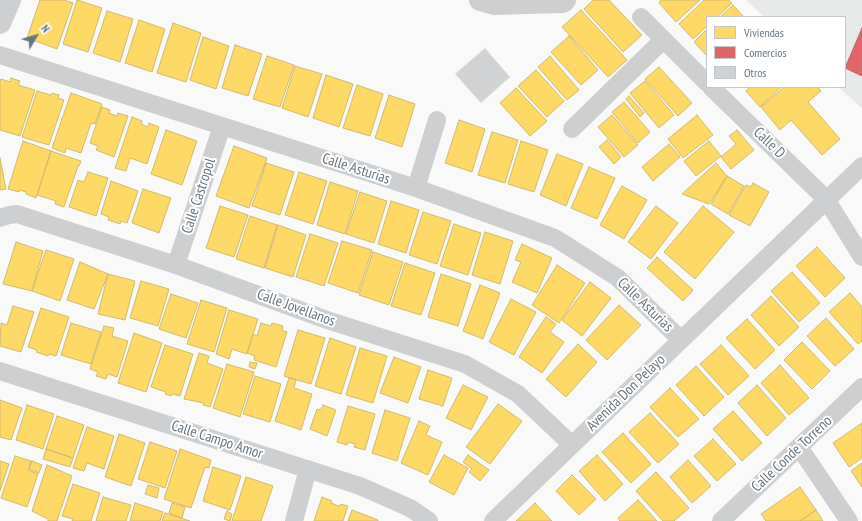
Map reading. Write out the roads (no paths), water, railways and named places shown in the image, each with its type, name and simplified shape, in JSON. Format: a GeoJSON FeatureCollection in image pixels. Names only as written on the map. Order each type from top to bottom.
{"type":"FeatureCollection","features":[{"type":"Feature","properties":{"kind":"street"},"geometry":{"type":"LineString","coordinates":[[0,23],[10,0]]}},
{"type":"Feature","properties":{"kind":"street"},"geometry":{"type":"LineString","coordinates":[[480,0],[494,4],[563,2],[565,0]]}},
{"type":"Feature","properties":{"kind":"street"},"geometry":{"type":"LineString","coordinates":[[641,17],[706,82]]}},
{"type":"Feature","properties":{"kind":"street"},"geometry":{"type":"LineString","coordinates":[[572,129],[663,40]]}},
{"type":"Feature","properties":{"kind":"street","name":"Calle Asturias"},"geometry":{"type":"LineString","coordinates":[[0,55],[416,188],[555,238],[618,278],[681,340]]}},
{"type":"Feature","properties":{"kind":"street","name":"Calle D"},"geometry":{"type":"LineString","coordinates":[[712,88],[826,199],[862,257]]}},
{"type":"Feature","properties":{"kind":"street"},"geometry":{"type":"LineString","coordinates":[[416,188],[437,120]]}},
{"type":"Feature","properties":{"kind":"street","name":"Calle Castropol"},"geometry":{"type":"LineString","coordinates":[[176,265],[222,126]]}},
{"type":"Feature","properties":{"kind":"street","name":"Avenida Don Pelayo"},"geometry":{"type":"LineString","coordinates":[[493,521],[862,166]]}},
{"type":"Feature","properties":{"kind":"street","name":"Calle Jovellanos"},"geometry":{"type":"LineString","coordinates":[[0,218],[17,214],[176,265],[327,320],[465,364],[518,394],[572,445]]}},
{"type":"Feature","properties":{"kind":"street","name":"Calle Campo Amor"},"geometry":{"type":"LineString","coordinates":[[0,371],[360,486],[410,508],[429,521]]}},
{"type":"Feature","properties":{"kind":"street","name":"Calle Conde Torreno"},"geometry":{"type":"LineString","coordinates":[[721,521],[862,387]]}},
{"type":"Feature","properties":{"kind":"street"},"geometry":{"type":"LineString","coordinates":[[799,447],[849,521]]}},
{"type":"Feature","properties":{"kind":"street"},"geometry":{"type":"LineString","coordinates":[[294,521],[308,469]]}}]}
